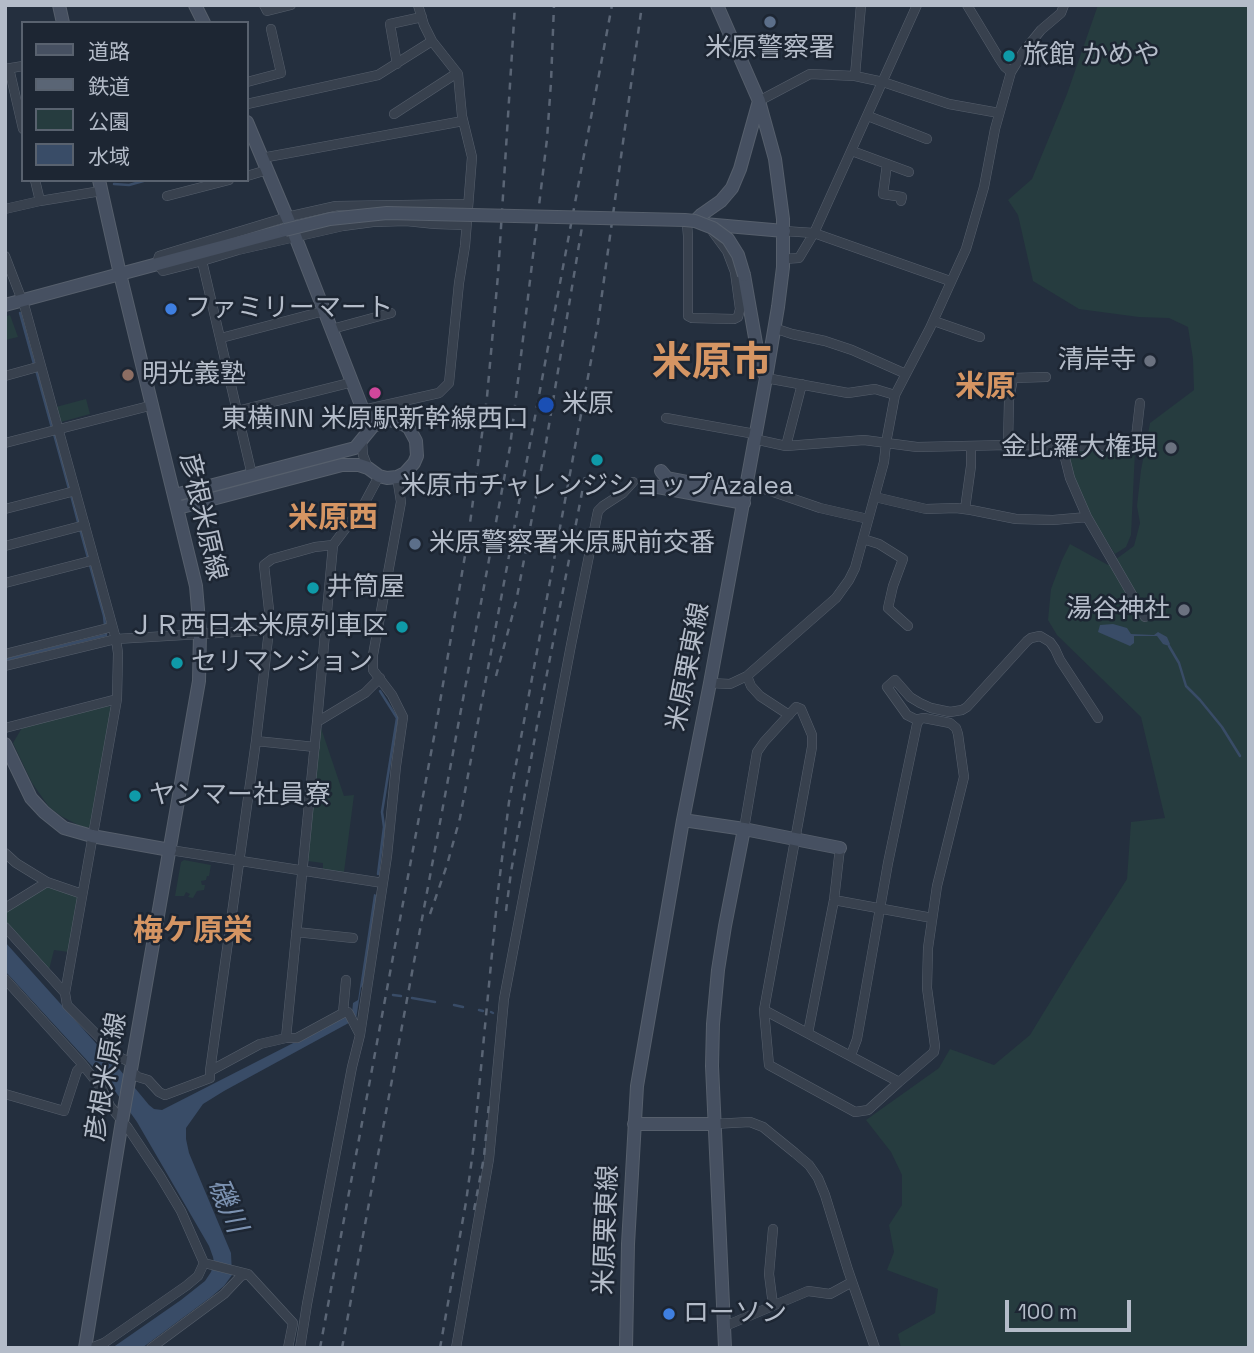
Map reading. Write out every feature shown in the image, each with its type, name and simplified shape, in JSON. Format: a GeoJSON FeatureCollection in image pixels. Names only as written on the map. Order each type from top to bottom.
{"type":"FeatureCollection","features":[{"type":"Feature","properties":{"kind":"main road"},"geometry":{"type":"LineString","coordinates":[[195,5],[203,21]]}},
{"type":"Feature","properties":{"kind":"main road","name":"米原栗東線"},"geometry":{"type":"LineString","coordinates":[[626,1348],[628,1244],[637,1086],[682,820],[766,377],[783,259],[784,231],[775,159],[759,101],[717,5]]}},
{"type":"Feature","properties":{"kind":"main road"},"geometry":{"type":"LineString","coordinates":[[696,223],[701,215],[715,207],[726,196],[736,180],[759,101]]}},
{"type":"Feature","properties":{"kind":"main road"},"geometry":{"type":"LineString","coordinates":[[248,124],[354,382],[363,410],[376,425]]}},
{"type":"Feature","properties":{"kind":"main road","name":"彦根米原線"},"geometry":{"type":"LineString","coordinates":[[85,1348],[199,681],[200,633],[196,586],[100,186]]}},
{"type":"Feature","properties":{"kind":"main road"},"geometry":{"type":"LineString","coordinates":[[5,305],[330,219],[387,213],[675,219],[713,228],[728,239],[738,255],[760,366],[766,377]]}},
{"type":"Feature","properties":{"kind":"main road"},"geometry":{"type":"LineString","coordinates":[[639,221],[784,231]]}},
{"type":"Feature","properties":{"kind":"main road"},"geometry":{"type":"LineString","coordinates":[[175,495],[355,448],[368,432],[381,422],[397,422],[410,428],[414,434],[416,456],[409,469],[397,477],[387,478],[354,464],[178,508]]}},
{"type":"Feature","properties":{"kind":"main road"},"geometry":{"type":"LineString","coordinates":[[661,471],[667,478],[745,493]]}},
{"type":"Feature","properties":{"kind":"main road"},"geometry":{"type":"LineString","coordinates":[[647,485],[745,493]]}},
{"type":"Feature","properties":{"kind":"main road"},"geometry":{"type":"LineString","coordinates":[[5,744],[31,798],[64,828],[92,836],[170,850]]}},
{"type":"Feature","properties":{"kind":"main road"},"geometry":{"type":"LineString","coordinates":[[682,820],[841,848]]}},
{"type":"Feature","properties":{"kind":"main road"},"geometry":{"type":"LineString","coordinates":[[724,1348],[712,1066],[715,1000],[724,926],[744,829]]}},
{"type":"Feature","properties":{"kind":"main road"},"geometry":{"type":"LineString","coordinates":[[634,1124],[713,1124]]}},
{"type":"Feature","properties":{"kind":"street"},"geometry":{"type":"LineString","coordinates":[[264,5],[267,11],[291,5]]}},
{"type":"Feature","properties":{"kind":"street"},"geometry":{"type":"LineString","coordinates":[[363,410],[439,393],[449,383],[472,157],[463,121],[457,73],[432,41],[418,5]]}},
{"type":"Feature","properties":{"kind":"street"},"geometry":{"type":"LineString","coordinates":[[855,76],[861,5]]}},
{"type":"Feature","properties":{"kind":"street"},"geometry":{"type":"LineString","coordinates":[[783,259],[799,258],[814,233],[917,5]]}},
{"type":"Feature","properties":{"kind":"street"},"geometry":{"type":"LineString","coordinates":[[967,5],[1005,67],[1012,72]]}},
{"type":"Feature","properties":{"kind":"street"},"geometry":{"type":"LineString","coordinates":[[710,683],[730,684],[747,676],[836,598],[849,580],[855,568],[884,463],[895,395],[934,321],[966,249],[984,187],[999,113],[1012,72],[1024,51],[1041,30],[1061,13],[1064,5]]}},
{"type":"Feature","properties":{"kind":"street"},"geometry":{"type":"LineString","coordinates":[[397,64],[390,24],[422,17]]}},
{"type":"Feature","properties":{"kind":"street"},"geometry":{"type":"LineString","coordinates":[[248,82],[281,73],[271,29]]}},
{"type":"Feature","properties":{"kind":"street"},"geometry":{"type":"LineString","coordinates":[[248,104],[378,75],[432,41]]}},
{"type":"Feature","properties":{"kind":"street"},"geometry":{"type":"LineString","coordinates":[[7,69],[21,122]]}},
{"type":"Feature","properties":{"kind":"street"},"geometry":{"type":"LineString","coordinates":[[394,114],[457,73]]}},
{"type":"Feature","properties":{"kind":"street"},"geometry":{"type":"LineString","coordinates":[[759,101],[810,74],[855,76],[883,82],[949,104],[999,113]]}},
{"type":"Feature","properties":{"kind":"street"},"geometry":{"type":"LineString","coordinates":[[868,116],[927,139]]}},
{"type":"Feature","properties":{"kind":"street"},"geometry":{"type":"LineString","coordinates":[[262,158],[463,121]]}},
{"type":"Feature","properties":{"kind":"street"},"geometry":{"type":"LineString","coordinates":[[852,151],[909,172]]}},
{"type":"Feature","properties":{"kind":"street"},"geometry":{"type":"LineString","coordinates":[[887,164],[883,194],[902,197],[901,201]]}},
{"type":"Feature","properties":{"kind":"street"},"geometry":{"type":"LineString","coordinates":[[248,176],[267,170]]}},
{"type":"Feature","properties":{"kind":"street"},"geometry":{"type":"LineString","coordinates":[[35,182],[40,201]]}},
{"type":"Feature","properties":{"kind":"street"},"geometry":{"type":"LineString","coordinates":[[167,196],[221,182]]}},
{"type":"Feature","properties":{"kind":"street"},"geometry":{"type":"LineString","coordinates":[[5,209],[100,186]]}},
{"type":"Feature","properties":{"kind":"street"},"geometry":{"type":"LineString","coordinates":[[157,263],[163,271],[202,261],[289,228],[336,206],[468,204]]}},
{"type":"Feature","properties":{"kind":"street"},"geometry":{"type":"LineString","coordinates":[[289,228],[406,221],[466,225]]}},
{"type":"Feature","properties":{"kind":"street"},"geometry":{"type":"LineString","coordinates":[[696,223],[727,251],[735,272],[740,309],[738,317],[734,319],[701,319],[688,316],[689,250],[696,223]]}},
{"type":"Feature","properties":{"kind":"street"},"geometry":{"type":"LineString","coordinates":[[784,231],[814,233],[950,281]]}},
{"type":"Feature","properties":{"kind":"street"},"geometry":{"type":"LineString","coordinates":[[5,256],[22,301],[107,628],[116,639],[118,653],[117,699],[65,993],[67,1004],[138,1077],[148,1080],[165,1095],[210,1077],[269,630],[264,565],[271,559],[333,545]]}},
{"type":"Feature","properties":{"kind":"street"},"geometry":{"type":"LineString","coordinates":[[202,261],[252,475]]}},
{"type":"Feature","properties":{"kind":"street"},"geometry":{"type":"LineString","coordinates":[[221,338],[324,311]]}},
{"type":"Feature","properties":{"kind":"street"},"geometry":{"type":"LineString","coordinates":[[332,329],[391,313]]}},
{"type":"Feature","properties":{"kind":"street"},"geometry":{"type":"LineString","coordinates":[[934,321],[980,337]]}},
{"type":"Feature","properties":{"kind":"street"},"geometry":{"type":"LineString","coordinates":[[774,328],[852,350],[906,374]]}},
{"type":"Feature","properties":{"kind":"street"},"geometry":{"type":"LineString","coordinates":[[5,376],[37,367]]}},
{"type":"Feature","properties":{"kind":"street"},"geometry":{"type":"LineString","coordinates":[[766,377],[848,393],[875,389],[895,395]]}},
{"type":"Feature","properties":{"kind":"street"},"geometry":{"type":"LineString","coordinates":[[1008,445],[1009,400],[1013,378],[1046,377]]}},
{"type":"Feature","properties":{"kind":"street"},"geometry":{"type":"LineString","coordinates":[[237,411],[354,382]]}},
{"type":"Feature","properties":{"kind":"street"},"geometry":{"type":"LineString","coordinates":[[786,446],[802,384]]}},
{"type":"Feature","properties":{"kind":"street"},"geometry":{"type":"LineString","coordinates":[[666,418],[786,446],[864,440],[917,447],[1135,446],[1140,403]]}},
{"type":"Feature","properties":{"kind":"street"},"geometry":{"type":"LineString","coordinates":[[5,443],[153,405]]}},
{"type":"Feature","properties":{"kind":"street"},"geometry":{"type":"LineString","coordinates":[[286,1038],[333,545],[364,504],[374,472],[363,455],[362,441]]}},
{"type":"Feature","properties":{"kind":"street"},"geometry":{"type":"LineString","coordinates":[[965,509],[971,446]]}},
{"type":"Feature","properties":{"kind":"street"},"geometry":{"type":"LineString","coordinates":[[1062,446],[1070,478],[1087,517],[1145,617]]}},
{"type":"Feature","properties":{"kind":"street"},"geometry":{"type":"LineString","coordinates":[[300,1348],[360,1035],[383,883],[403,717],[392,695],[373,670],[373,655],[401,502],[397,477]]}},
{"type":"Feature","properties":{"kind":"street"},"geometry":{"type":"LineString","coordinates":[[456,1348],[489,1159],[504,999],[598,511],[633,482]]}},
{"type":"Feature","properties":{"kind":"street"},"geometry":{"type":"LineString","coordinates":[[5,509],[71,492]]}},
{"type":"Feature","properties":{"kind":"street"},"geometry":{"type":"LineString","coordinates":[[745,493],[868,519]]}},
{"type":"Feature","properties":{"kind":"street"},"geometry":{"type":"LineString","coordinates":[[875,497],[926,509],[965,509],[1016,519],[1087,517]]}},
{"type":"Feature","properties":{"kind":"street"},"geometry":{"type":"LineString","coordinates":[[5,546],[81,526]]}},
{"type":"Feature","properties":{"kind":"street"},"geometry":{"type":"LineString","coordinates":[[863,539],[880,544],[903,558],[888,608],[908,626]]}},
{"type":"Feature","properties":{"kind":"street"},"geometry":{"type":"LineString","coordinates":[[5,583],[91,561]]}},
{"type":"Feature","properties":{"kind":"street"},"geometry":{"type":"LineString","coordinates":[[5,654],[107,628]]}},
{"type":"Feature","properties":{"kind":"street"},"geometry":{"type":"LineString","coordinates":[[5,666],[116,639],[269,630]]}},
{"type":"Feature","properties":{"kind":"street"},"geometry":{"type":"LineString","coordinates":[[919,721],[907,715],[887,687],[895,680],[910,696],[931,708],[950,712],[962,710],[1027,641],[1040,636],[1050,642],[1098,718]]}},
{"type":"Feature","properties":{"kind":"street"},"geometry":{"type":"LineString","coordinates":[[747,676],[760,696],[789,715]]}},
{"type":"Feature","properties":{"kind":"street"},"geometry":{"type":"LineString","coordinates":[[317,722],[365,693],[380,678]]}},
{"type":"Feature","properties":{"kind":"street"},"geometry":{"type":"LineString","coordinates":[[5,728],[117,699]]}},
{"type":"Feature","properties":{"kind":"street"},"geometry":{"type":"LineString","coordinates":[[744,829],[757,752],[796,707],[800,709],[812,740],[764,1010],[769,1065],[855,1112],[868,1110],[934,1052],[927,988],[928,948],[937,886],[964,777],[958,734],[954,725],[924,718],[919,721],[890,853],[852,1055]]}},
{"type":"Feature","properties":{"kind":"street"},"geometry":{"type":"LineString","coordinates":[[256,741],[314,747]]}},
{"type":"Feature","properties":{"kind":"street"},"geometry":{"type":"LineString","coordinates":[[808,1033],[834,900],[841,848]]}},
{"type":"Feature","properties":{"kind":"street"},"geometry":{"type":"LineString","coordinates":[[170,850],[383,883]]}},
{"type":"Feature","properties":{"kind":"street"},"geometry":{"type":"LineString","coordinates":[[5,853],[47,882],[82,894]]}},
{"type":"Feature","properties":{"kind":"street"},"geometry":{"type":"LineString","coordinates":[[5,908],[47,882]]}},
{"type":"Feature","properties":{"kind":"street"},"geometry":{"type":"LineString","coordinates":[[834,900],[932,918]]}},
{"type":"Feature","properties":{"kind":"street"},"geometry":{"type":"LineString","coordinates":[[5,927],[65,993]]}},
{"type":"Feature","properties":{"kind":"street"},"geometry":{"type":"LineString","coordinates":[[296,932],[353,938]]}},
{"type":"Feature","properties":{"kind":"street"},"geometry":{"type":"LineString","coordinates":[[5,979],[102,1088],[110,1105],[123,1118],[160,1175],[181,1211],[206,1264]]}},
{"type":"Feature","properties":{"kind":"street"},"geometry":{"type":"LineString","coordinates":[[346,980],[345,1012],[360,1035]]}},
{"type":"Feature","properties":{"kind":"street"},"geometry":{"type":"LineString","coordinates":[[764,1010],[899,1082]]}},
{"type":"Feature","properties":{"kind":"street"},"geometry":{"type":"LineString","coordinates":[[210,1071],[260,1044],[297,1038],[345,1012]]}},
{"type":"Feature","properties":{"kind":"street"},"geometry":{"type":"LineString","coordinates":[[5,1094],[64,1111],[77,1071],[83,1065]]}},
{"type":"Feature","properties":{"kind":"street"},"geometry":{"type":"LineString","coordinates":[[713,1124],[750,1122],[763,1127],[808,1165],[818,1178],[875,1348]]}},
{"type":"Feature","properties":{"kind":"street"},"geometry":{"type":"LineString","coordinates":[[772,1305],[769,1274],[773,1229]]}},
{"type":"Feature","properties":{"kind":"street"},"geometry":{"type":"LineString","coordinates":[[206,1264],[245,1273],[293,1323],[288,1348]]}},
{"type":"Feature","properties":{"kind":"street"},"geometry":{"type":"LineString","coordinates":[[91,1348],[104,1343],[186,1286],[198,1276],[206,1264]]}},
{"type":"Feature","properties":{"kind":"street"},"geometry":{"type":"LineString","coordinates":[[151,1348],[224,1294],[245,1273]]}},
{"type":"Feature","properties":{"kind":"street"},"geometry":{"type":"LineString","coordinates":[[723,1327],[808,1291],[830,1294],[852,1282]]}},
{"type":"Feature","properties":{"kind":"green space"},"geometry":{"type":"Polygon","coordinates":[[[1098,5],[1249,5],[1249,1348],[901,1348],[898,1334],[935,1313],[938,1289],[887,1270],[894,1252],[889,1225],[902,1205],[902,1175],[891,1152],[866,1120],[939,1068],[950,1049],[994,1065],[1030,1035],[1127,879],[1131,822],[1165,818],[1141,717],[1057,635],[1048,620],[1051,589],[1070,544],[1108,565],[1134,546],[1140,523],[1137,506],[1150,423],[1194,390],[1188,327],[1169,318],[1079,309],[1033,281],[1018,215],[1008,200],[1032,179],[1067,94],[1098,5]]]}},
{"type":"Feature","properties":{"kind":"green space"},"geometry":{"type":"Polygon","coordinates":[[[10,315],[18,337],[5,340],[5,317],[10,315]]]}},
{"type":"Feature","properties":{"kind":"green space"},"geometry":{"type":"Polygon","coordinates":[[[86,399],[90,414],[61,422],[56,407],[86,399]]]}},
{"type":"Feature","properties":{"kind":"green space"},"geometry":{"type":"Polygon","coordinates":[[[1069,451],[1135,451],[1131,535],[1126,547],[1115,554],[1092,518],[1071,473],[1067,454],[1069,451]]]}},
{"type":"Feature","properties":{"kind":"green space"},"geometry":{"type":"Polygon","coordinates":[[[109,706],[112,708],[90,826],[87,828],[49,807],[32,783],[13,743],[23,726],[109,706]]]}},
{"type":"Feature","properties":{"kind":"green space"},"geometry":{"type":"Polygon","coordinates":[[[320,725],[344,796],[354,795],[344,872],[323,869],[323,863],[308,861],[320,725]]]}},
{"type":"Feature","properties":{"kind":"green space"},"geometry":{"type":"Polygon","coordinates":[[[184,860],[211,865],[209,876],[201,881],[202,885],[205,885],[204,890],[197,891],[193,898],[188,897],[190,894],[186,892],[184,896],[175,896],[181,862],[184,860]]]}},
{"type":"Feature","properties":{"kind":"green space"},"geometry":{"type":"Polygon","coordinates":[[[46,887],[76,896],[78,899],[69,952],[54,950],[49,970],[5,921],[5,913],[46,887]]]}},
{"type":"Feature","properties":{"kind":"water"},"geometry":{"type":"Polygon","coordinates":[[[1113,624],[1127,628],[1131,634],[1154,635],[1158,632],[1167,637],[1170,644],[1163,644],[1157,636],[1134,636],[1134,643],[1130,646],[1098,632],[1100,625],[1113,624]]]}},
{"type":"Feature","properties":{"kind":"water"},"geometry":{"type":"Polygon","coordinates":[[[374,894],[377,895],[356,1019],[203,1104],[186,1128],[189,1153],[231,1253],[232,1275],[211,1297],[142,1348],[112,1348],[205,1281],[211,1272],[213,1257],[137,1122],[115,1091],[5,971],[5,942],[149,1105],[162,1110],[352,1013],[353,1003],[358,1000],[374,894]]]}},
{"type":"Feature","properties":{"kind":"waterway"},"geometry":{"type":"LineString","coordinates":[[114,184],[129,185],[140,182]]}},
{"type":"Feature","properties":{"kind":"waterway"},"geometry":{"type":"LineString","coordinates":[[20,313],[34,364]]}},
{"type":"Feature","properties":{"kind":"waterway"},"geometry":{"type":"LineString","coordinates":[[36,370],[52,428]]}},
{"type":"Feature","properties":{"kind":"waterway"},"geometry":{"type":"LineString","coordinates":[[54,434],[69,489]]}},
{"type":"Feature","properties":{"kind":"waterway"},"geometry":{"type":"LineString","coordinates":[[71,495],[78,522]]}},
{"type":"Feature","properties":{"kind":"waterway"},"geometry":{"type":"LineString","coordinates":[[5,660],[106,635],[104,616],[80,529]]}},
{"type":"Feature","properties":{"kind":"waterway"},"geometry":{"type":"LineString","coordinates":[[1169,646],[1179,663],[1186,686],[1222,727],[1240,756]]}},
{"type":"Feature","properties":{"kind":"waterway"},"geometry":{"type":"LineString","coordinates":[[378,874],[384,827],[382,812],[397,718],[380,691]]}},
{"type":"Feature","properties":{"kind":"waterway"},"geometry":{"type":"LineString","coordinates":[[393,995],[401,996]]}},
{"type":"Feature","properties":{"kind":"waterway"},"geometry":{"type":"LineString","coordinates":[[412,998],[435,1002]]}},
{"type":"Feature","properties":{"kind":"waterway"},"geometry":{"type":"LineString","coordinates":[[454,1005],[463,1007]]}},
{"type":"Feature","properties":{"kind":"waterway"},"geometry":{"type":"LineString","coordinates":[[479,1010],[483,1011]]}},
{"type":"Feature","properties":{"kind":"railway"},"geometry":{"type":"LineString","coordinates":[[320,1348],[434,737],[468,538],[487,397],[498,275],[515,5]]}},
{"type":"Feature","properties":{"kind":"railway"},"geometry":{"type":"LineString","coordinates":[[342,1348],[510,447],[547,139],[554,5]]}},
{"type":"Feature","properties":{"kind":"railway"},"geometry":{"type":"LineString","coordinates":[[430,914],[460,818],[612,5]]}},
{"type":"Feature","properties":{"kind":"railway"},"geometry":{"type":"LineString","coordinates":[[440,1348],[473,1151],[509,802],[598,323],[642,5]]}},
{"type":"Feature","properties":{"kind":"railway"},"geometry":{"type":"LineString","coordinates":[[496,676],[516,602],[545,449],[585,209]]}},
{"type":"Feature","properties":{"kind":"railway"},"geometry":{"type":"LineString","coordinates":[[506,911],[538,720],[585,477]]}},
{"type":"Feature","properties":{"kind":"railway"},"geometry":{"type":"LineString","coordinates":[[474,1210],[484,1157],[489,1103]]}},
{"type":"Feature","properties":{"kind":"place","name":"米原警察署"},"geometry":{"type":"Point","coordinates":[770,22]}},
{"type":"Feature","properties":{"kind":"place","name":"旅館 かめや"},"geometry":{"type":"Point","coordinates":[1009,56]}},
{"type":"Feature","properties":{"kind":"place","name":"ファミリーマート"},"geometry":{"type":"Point","coordinates":[171,309]}},
{"type":"Feature","properties":{"kind":"place","name":"清岸寺"},"geometry":{"type":"Point","coordinates":[1150,361]}},
{"type":"Feature","properties":{"kind":"place","name":"明光義塾"},"geometry":{"type":"Point","coordinates":[128,375]}},
{"type":"Feature","properties":{"kind":"place","name":"東横INN 米原駅新幹線西口"},"geometry":{"type":"Point","coordinates":[375,393]}},
{"type":"Feature","properties":{"kind":"place","name":"米原"},"geometry":{"type":"Point","coordinates":[546,405]}},
{"type":"Feature","properties":{"kind":"place","name":"金比羅大権現"},"geometry":{"type":"Point","coordinates":[1171,448]}},
{"type":"Feature","properties":{"kind":"place","name":"米原市チャレンジショップAzalea"},"geometry":{"type":"Point","coordinates":[597,460]}},
{"type":"Feature","properties":{"kind":"place","name":"米原警察署米原駅前交番"},"geometry":{"type":"Point","coordinates":[415,544]}},
{"type":"Feature","properties":{"kind":"place","name":"井筒屋"},"geometry":{"type":"Point","coordinates":[313,588]}},
{"type":"Feature","properties":{"kind":"place","name":"湯谷神社"},"geometry":{"type":"Point","coordinates":[1184,610]}},
{"type":"Feature","properties":{"kind":"place","name":"ＪＲ西日本米原列車区"},"geometry":{"type":"Point","coordinates":[402,627]}},
{"type":"Feature","properties":{"kind":"place","name":"セリマンション"},"geometry":{"type":"Point","coordinates":[177,663]}},
{"type":"Feature","properties":{"kind":"place","name":"ヤンマー社員寮"},"geometry":{"type":"Point","coordinates":[135,796]}},
{"type":"Feature","properties":{"kind":"place","name":"ローソン"},"geometry":{"type":"Point","coordinates":[669,1314]}},
{"type":"Feature","properties":{"kind":"district","name":"米原市"},"geometry":{"type":"Point","coordinates":[712,364]}},
{"type":"Feature","properties":{"kind":"district","name":"米原"},"geometry":{"type":"Point","coordinates":[985,388]}},
{"type":"Feature","properties":{"kind":"district","name":"米原西"},"geometry":{"type":"Point","coordinates":[333,519]}},
{"type":"Feature","properties":{"kind":"district","name":"梅ケ原栄"},"geometry":{"type":"Point","coordinates":[193,932]}},
{"type":"Feature","properties":{"kind":"water label","name":"磯川"},"geometry":{"type":"Point","coordinates":[226,1206]}}]}
